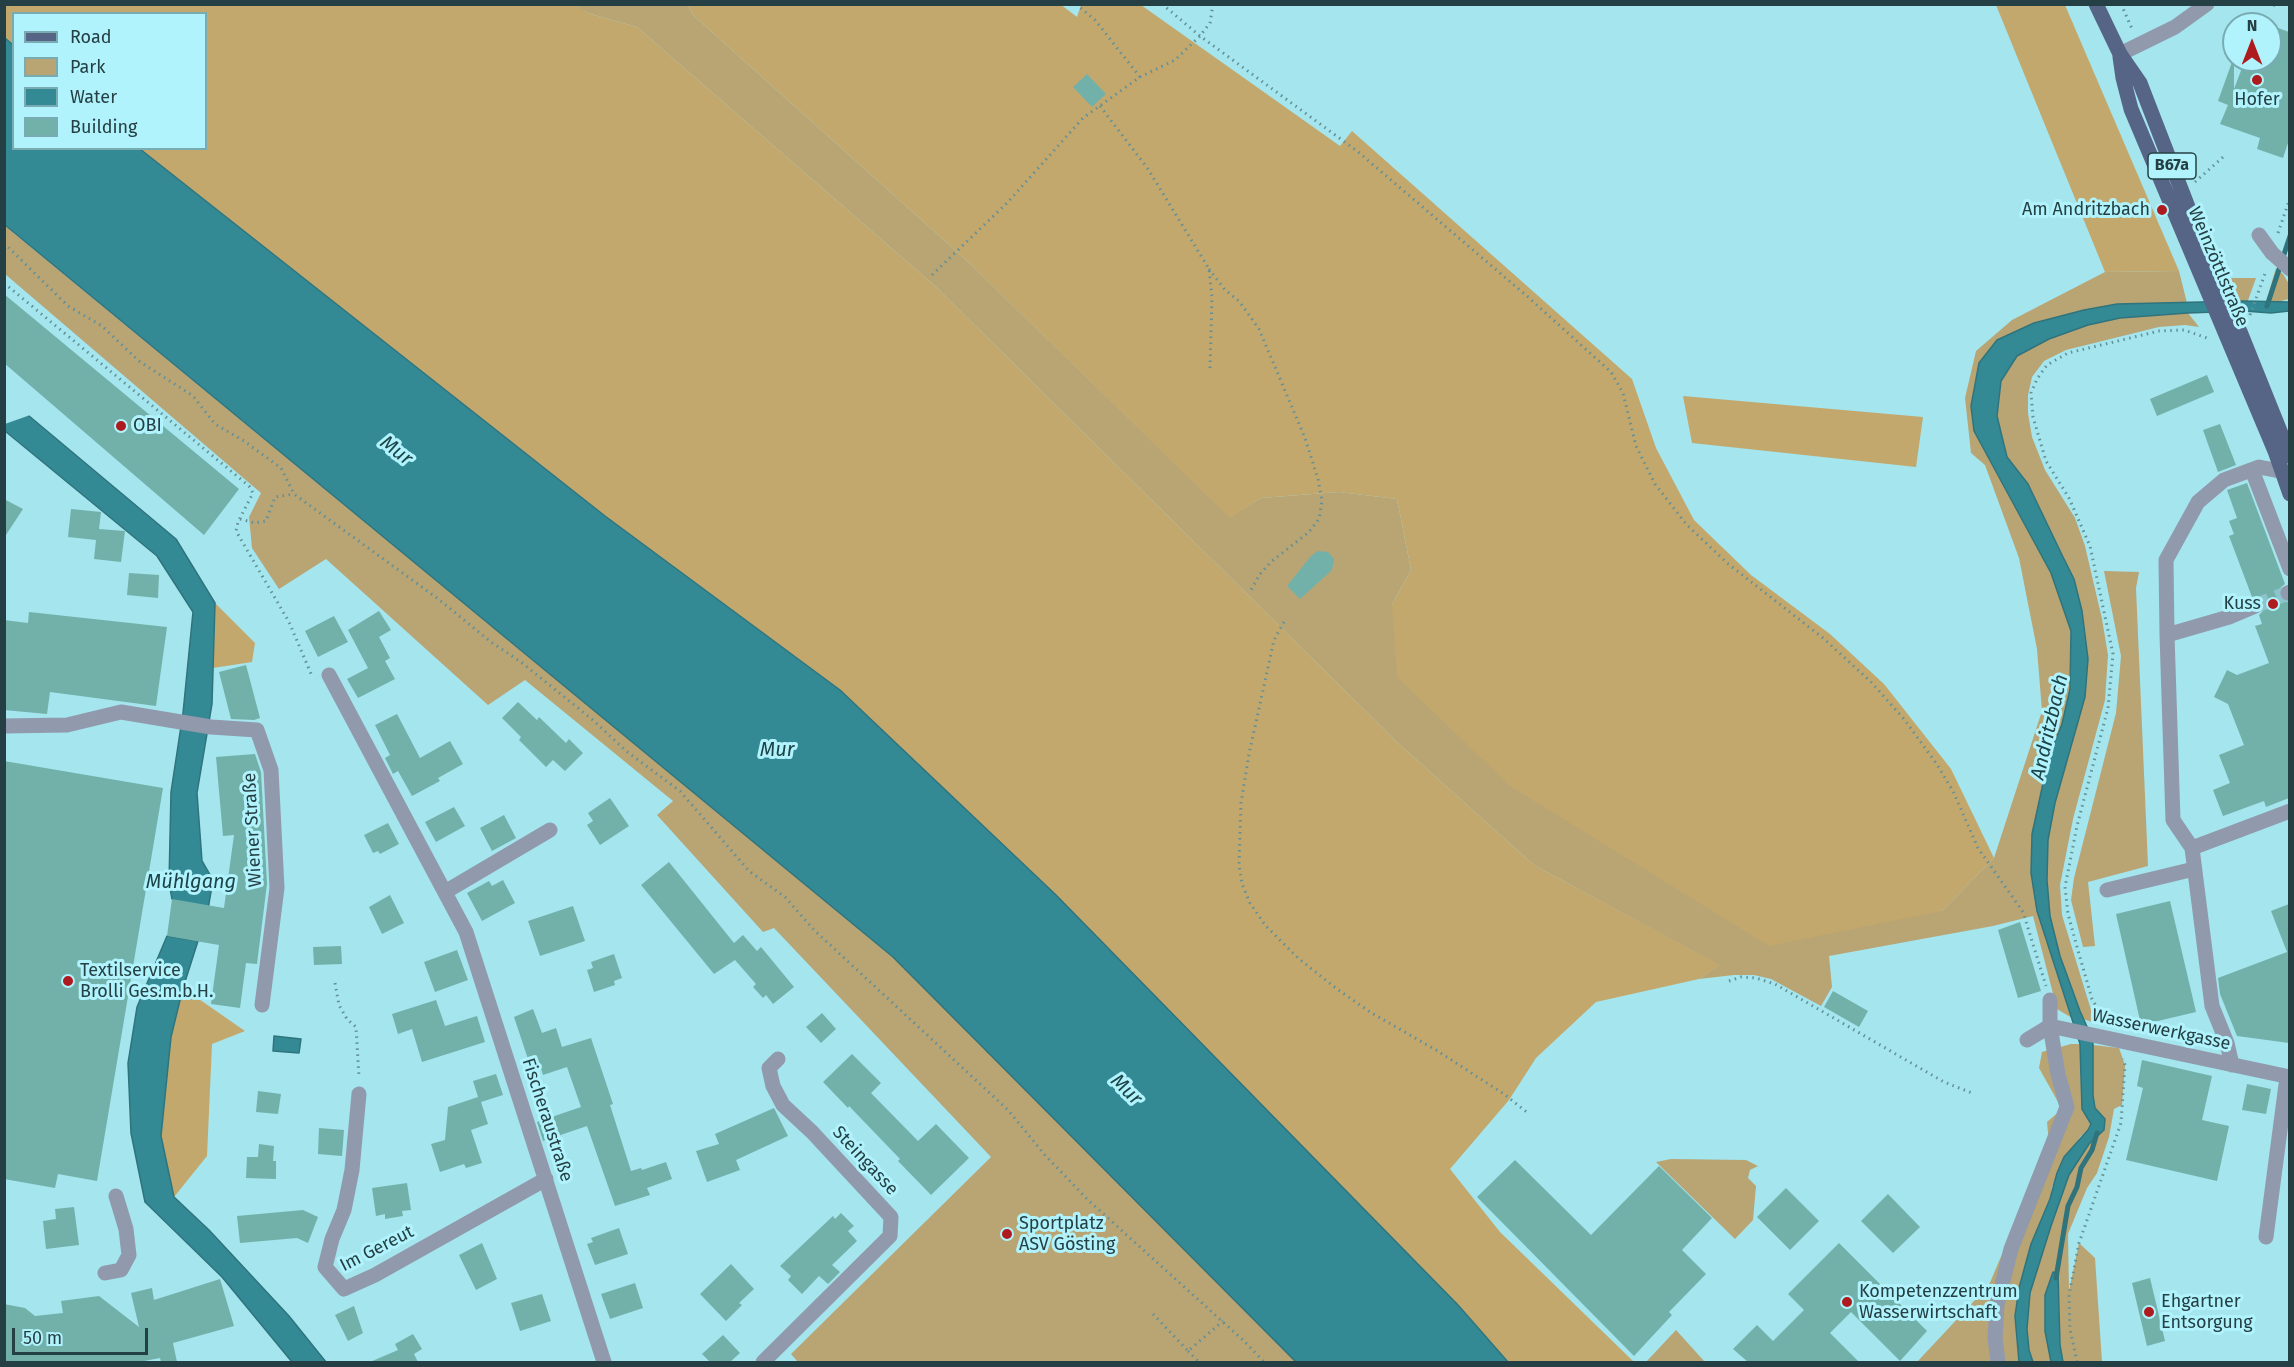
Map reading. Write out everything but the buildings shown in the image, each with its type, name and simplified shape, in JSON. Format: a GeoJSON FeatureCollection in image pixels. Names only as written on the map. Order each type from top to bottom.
{"type":"FeatureCollection","features":[{"type":"Feature","properties":{"kind":"main road","name":"Weinzöttlstraße"},"geometry":{"type":"LineString","coordinates":[[2096,4],[2120,54],[2131,109],[2211,283],[2235,320],[2289,456]]}},
{"type":"Feature","properties":{"kind":"main road","name":"Weinzöttlstraße"},"geometry":{"type":"LineString","coordinates":[[2235,320],[2286,472],[2289,494]]}},
{"type":"Feature","properties":{"kind":"street"},"geometry":{"type":"LineString","coordinates":[[2120,54],[2175,27],[2207,4]]}},
{"type":"Feature","properties":{"kind":"street"},"geometry":{"type":"LineString","coordinates":[[2259,235],[2285,265]]}},
{"type":"Feature","properties":{"kind":"street"},"geometry":{"type":"LineString","coordinates":[[2232,1065],[2227,1043],[2212,1006],[2192,848],[2173,820],[2166,635],[2166,560],[2198,502],[2224,480],[2268,467],[2286,472]]}},
{"type":"Feature","properties":{"kind":"street"},"geometry":{"type":"LineString","coordinates":[[2252,470],[2289,569]]}},
{"type":"Feature","properties":{"kind":"street"},"geometry":{"type":"LineString","coordinates":[[2166,635],[2229,617],[2255,606]]}},
{"type":"Feature","properties":{"kind":"street","name":"Fischeraustraße"},"geometry":{"type":"LineString","coordinates":[[329,675],[466,932],[604,1362]]}},
{"type":"Feature","properties":{"kind":"street","name":"Wiener Straße"},"geometry":{"type":"LineString","coordinates":[[4,726],[67,725],[121,712],[211,727],[257,730],[271,770],[277,888],[262,1005]]}},
{"type":"Feature","properties":{"kind":"street"},"geometry":{"type":"LineString","coordinates":[[2192,848],[2289,812]]}},
{"type":"Feature","properties":{"kind":"street"},"geometry":{"type":"LineString","coordinates":[[445,892],[550,830]]}},
{"type":"Feature","properties":{"kind":"street"},"geometry":{"type":"LineString","coordinates":[[2107,890],[2194,869]]}},
{"type":"Feature","properties":{"kind":"street"},"geometry":{"type":"LineString","coordinates":[[1998,1362],[1995,1338],[1997,1305],[2011,1249],[2067,1107],[2058,1074],[2050,1026],[2050,1000]]}},
{"type":"Feature","properties":{"kind":"street"},"geometry":{"type":"LineString","coordinates":[[2027,1040],[2050,1026]]}},
{"type":"Feature","properties":{"kind":"street","name":"Wasserwerkgasse"},"geometry":{"type":"LineString","coordinates":[[2050,1026],[2288,1077]]}},
{"type":"Feature","properties":{"kind":"street","name":"Steingasse"},"geometry":{"type":"LineString","coordinates":[[763,1362],[890,1236],[891,1227],[891,1217],[812,1132],[783,1105],[773,1086],[769,1068],[778,1059]]}},
{"type":"Feature","properties":{"kind":"street"},"geometry":{"type":"LineString","coordinates":[[2266,1237],[2288,1077]]}},
{"type":"Feature","properties":{"kind":"street","name":"Im Gereut"},"geometry":{"type":"LineString","coordinates":[[360,1094],[352,1170],[344,1210],[332,1239],[325,1267],[344,1289],[375,1275],[546,1179]]}},
{"type":"Feature","properties":{"kind":"street"},"geometry":{"type":"LineString","coordinates":[[105,1273],[121,1270],[129,1255],[126,1229],[116,1196]]}},
{"type":"Feature","properties":{"kind":"path"},"geometry":{"type":"LineString","coordinates":[[1076,4],[1095,20],[1140,76]]}},
{"type":"Feature","properties":{"kind":"path"},"geometry":{"type":"LineString","coordinates":[[1162,4],[1200,36],[1357,151],[1528,297],[1611,372],[1623,393],[1636,446],[1655,484],[1686,524],[1726,563],[1823,638],[1871,682],[1904,719],[1936,763],[1953,792],[1978,848],[2023,912],[2050,1000]]}},
{"type":"Feature","properties":{"kind":"path"},"geometry":{"type":"LineString","coordinates":[[932,275],[1007,203],[1083,118],[1140,76],[1175,60],[1200,36],[1210,23],[1213,4]]}},
{"type":"Feature","properties":{"kind":"path"},"geometry":{"type":"LineString","coordinates":[[2121,4],[2132,28]]}},
{"type":"Feature","properties":{"kind":"path"},"geometry":{"type":"LineString","coordinates":[[1100,106],[1148,169],[1209,269],[1225,290],[1239,301],[1259,329],[1305,438],[1322,501],[1319,519],[1309,532],[1272,561],[1260,574],[1251,590]]}},
{"type":"Feature","properties":{"kind":"path"},"geometry":{"type":"LineString","coordinates":[[2195,182],[2223,157]]}},
{"type":"Feature","properties":{"kind":"path"},"geometry":{"type":"LineString","coordinates":[[4,243],[68,306],[102,326],[139,361],[193,396],[215,424],[244,441],[281,468],[294,494],[521,662],[594,721],[626,751],[680,791],[749,871],[785,897],[814,930],[1008,1110],[1044,1154],[1088,1200],[1223,1321],[1264,1362]]}},
{"type":"Feature","properties":{"kind":"path"},"geometry":{"type":"LineString","coordinates":[[1209,269],[1212,297],[1210,368]]}},
{"type":"Feature","properties":{"kind":"path"},"geometry":{"type":"LineString","coordinates":[[2235,320],[2264,278]]}},
{"type":"Feature","properties":{"kind":"path"},"geometry":{"type":"LineString","coordinates":[[4,283],[249,486],[253,493],[236,531],[289,622],[315,686]]}},
{"type":"Feature","properties":{"kind":"path"},"geometry":{"type":"LineString","coordinates":[[2077,1362],[2070,1329],[2069,1295],[2079,1244],[2121,1123],[2125,1065],[2092,999],[2068,914],[2065,887],[2077,826],[2108,708],[2113,654],[2090,546],[2069,498],[2046,461],[2033,417],[2031,393],[2047,365],[2068,353],[2159,331],[2184,330],[2205,336],[2216,343]]}},
{"type":"Feature","properties":{"kind":"path"},"geometry":{"type":"LineString","coordinates":[[240,519],[255,523],[266,521],[275,497],[294,494]]}},
{"type":"Feature","properties":{"kind":"path"},"geometry":{"type":"LineString","coordinates":[[1284,622],[1274,640],[1249,754],[1241,803],[1239,865],[1242,884],[1250,903],[1265,925],[1298,958],[1337,989],[1370,1012],[1436,1050],[1504,1094],[1529,1114]]}},
{"type":"Feature","properties":{"kind":"path"},"geometry":{"type":"LineString","coordinates":[[1729,981],[1741,977],[1756,978],[1775,984],[1944,1082],[1972,1093]]}},
{"type":"Feature","properties":{"kind":"path"},"geometry":{"type":"LineString","coordinates":[[335,983],[339,1005],[347,1019],[356,1027],[360,1094]]}},
{"type":"Feature","properties":{"kind":"path"},"geometry":{"type":"LineString","coordinates":[[1153,1314],[1199,1362]]}},
{"type":"Feature","properties":{"kind":"path"},"geometry":{"type":"LineString","coordinates":[[1188,1351],[1223,1321]]}},
{"type":"Feature","properties":{"kind":"green space"},"geometry":{"type":"Polygon","coordinates":[[[573,5],[687,5],[694,16],[966,260],[1230,517],[1261,498],[1339,492],[1397,499],[1411,570],[1392,604],[1942,911],[1994,858],[2042,711],[2037,649],[2019,558],[1985,465],[1971,453],[1965,398],[1976,351],[2012,320],[2105,272],[2179,271],[2187,303],[2117,304],[2034,323],[1974,388],[1971,405],[1974,431],[2051,573],[2071,631],[2070,689],[2062,724],[2049,756],[2032,834],[2053,962],[2072,1018],[2057,1009],[2033,916],[1993,926],[1829,956],[1832,987],[1821,1006],[1771,979],[1754,975],[1699,979],[1719,965],[1534,865],[1398,743],[934,285],[637,27],[591,14],[573,5]]]}},
{"type":"Feature","properties":{"kind":"green space"},"geometry":{"type":"Polygon","coordinates":[[[4,225],[893,957],[1296,1362],[798,1362],[791,1354],[991,1157],[774,928],[763,932],[657,815],[673,801],[525,680],[488,705],[326,559],[279,589],[252,548],[249,517],[261,493],[5,274],[4,225]]]}},
{"type":"Feature","properties":{"kind":"green space"},"geometry":{"type":"Polygon","coordinates":[[[2276,268],[2289,284],[2289,299],[2265,305],[2276,268]]]}},
{"type":"Feature","properties":{"kind":"green space"},"geometry":{"type":"Polygon","coordinates":[[[2231,278],[2256,278],[2246,306],[2242,307],[2231,278]]]}},
{"type":"Feature","properties":{"kind":"green space"},"geometry":{"type":"Polygon","coordinates":[[[2188,313],[2199,327],[2185,325],[2159,327],[2066,350],[2044,361],[2032,377],[2028,395],[2032,437],[2045,470],[2075,518],[2085,546],[2108,655],[2105,700],[2073,819],[2060,885],[2062,915],[2095,1023],[2083,1019],[2060,956],[2050,916],[2047,880],[2048,840],[2055,803],[2077,722],[2088,659],[2082,611],[2074,579],[2028,484],[2007,457],[1997,416],[2001,381],[2017,356],[2049,339],[2088,325],[2120,318],[2188,313]]]}},
{"type":"Feature","properties":{"kind":"green space"},"geometry":{"type":"Polygon","coordinates":[[[2104,571],[2139,572],[2136,588],[2148,866],[2088,882],[2095,946],[2083,947],[2071,900],[2074,878],[2116,713],[2121,656],[2104,571]]]}},
{"type":"Feature","properties":{"kind":"green space"},"geometry":{"type":"Polygon","coordinates":[[[2071,1044],[2080,1044],[2082,1109],[2091,1124],[2080,1137],[2052,1187],[2050,1199],[2031,1244],[2019,1288],[2015,1316],[2019,1362],[1917,1362],[1989,1285],[2049,1143],[2047,1122],[2062,1109],[2039,1068],[2042,1052],[2071,1044]]]}},
{"type":"Feature","properties":{"kind":"green space"},"geometry":{"type":"Polygon","coordinates":[[[2093,1045],[2119,1048],[2125,1065],[2122,1105],[2114,1109],[2109,1137],[2097,1173],[2087,1188],[2068,1234],[2069,1291],[2079,1243],[2095,1258],[2102,1362],[2063,1362],[2060,1345],[2059,1292],[2053,1272],[2045,1295],[2045,1331],[2051,1362],[2033,1362],[2027,1329],[2030,1293],[2041,1254],[2069,1175],[2089,1144],[2099,1136],[2093,1095],[2093,1045]]]}},
{"type":"Feature","properties":{"kind":"green space"},"geometry":{"type":"Polygon","coordinates":[[[1671,1159],[1746,1160],[1758,1166],[1750,1170],[1748,1178],[1756,1186],[1753,1220],[1735,1239],[1656,1162],[1671,1159]]]}},
{"type":"Feature","properties":{"kind":"green space"},"geometry":{"type":"Polygon","coordinates":[[[1676,1330],[1705,1362],[1646,1362],[1676,1330]]]}},
{"type":"Feature","properties":{"kind":"shaded area"},"geometry":{"type":"Polygon","coordinates":[[[5,4],[573,4],[591,14],[637,27],[934,285],[1398,743],[1534,865],[1720,965],[1699,979],[1596,1002],[1536,1058],[1509,1100],[1450,1169],[1500,1232],[1634,1362],[1508,1362],[1458,1305],[840,690],[605,516],[141,150],[207,150],[207,12],[12,12],[12,44],[5,37],[5,4]]]}},
{"type":"Feature","properties":{"kind":"shaded area"},"geometry":{"type":"Polygon","coordinates":[[[1060,4],[1077,17],[1081,5],[1141,5],[1340,146],[1352,131],[1632,379],[1656,448],[1694,520],[1751,575],[1830,634],[1884,684],[1951,769],[1994,858],[1942,911],[1769,946],[1510,786],[1397,677],[1392,604],[1411,570],[1397,499],[1339,492],[1261,498],[1230,518],[966,260],[694,16],[687,5],[1060,4]]]}},
{"type":"Feature","properties":{"kind":"shaded area"},"geometry":{"type":"Polygon","coordinates":[[[1996,5],[2065,5],[2179,271],[2105,272],[1996,5]]]}},
{"type":"Feature","properties":{"kind":"shaded area"},"geometry":{"type":"Polygon","coordinates":[[[1683,396],[1923,417],[1916,467],[1692,443],[1683,396]]]}},
{"type":"Feature","properties":{"kind":"shaded area"},"geometry":{"type":"Polygon","coordinates":[[[215,603],[255,643],[252,662],[213,668],[215,603]]]}},
{"type":"Feature","properties":{"kind":"shaded area"},"geometry":{"type":"Polygon","coordinates":[[[183,988],[245,1031],[212,1044],[207,1156],[174,1197],[161,1136],[171,1037],[183,988]]]}},
{"type":"Feature","properties":{"kind":"water","name":"Mur"},"geometry":{"type":"Polygon","coordinates":[[[4,37],[12,44],[12,150],[141,150],[605,516],[840,690],[1056,895],[1458,1305],[1508,1362],[1296,1362],[893,957],[5,225],[4,37]]]}},
{"type":"Feature","properties":{"kind":"water"},"geometry":{"type":"Polygon","coordinates":[[[2289,302],[2289,311],[2188,313],[2120,318],[2088,325],[2049,339],[2017,356],[2001,381],[1997,416],[2007,457],[2028,484],[2074,579],[2082,611],[2088,659],[2085,697],[2055,803],[2048,840],[2047,880],[2050,916],[2060,956],[2093,1040],[2095,1108],[2105,1119],[2104,1130],[2089,1144],[2069,1175],[2030,1293],[2027,1329],[2033,1362],[2019,1362],[2015,1316],[2019,1288],[2031,1244],[2050,1199],[2064,1157],[2091,1124],[2082,1109],[2080,1044],[2037,911],[2031,873],[2032,834],[2049,756],[2062,724],[2070,689],[2071,631],[2051,573],[1974,431],[1971,406],[1979,363],[1997,340],[2034,323],[2084,310],[2117,304],[2289,302]]]}},
{"type":"Feature","properties":{"kind":"water"},"geometry":{"type":"Polygon","coordinates":[[[4,395],[176,539],[215,603],[212,704],[197,793],[202,861],[213,880],[207,915],[172,899],[169,883],[171,792],[183,713],[193,612],[157,556],[5,431],[4,395]]]}},
{"type":"Feature","properties":{"kind":"water","name":"Mühlgang"},"geometry":{"type":"Polygon","coordinates":[[[167,936],[198,941],[171,1037],[161,1136],[174,1197],[209,1230],[289,1316],[326,1362],[292,1362],[222,1277],[145,1202],[131,1133],[128,1063],[137,1007],[167,936]]]}},
{"type":"Feature","properties":{"kind":"water"},"geometry":{"type":"Polygon","coordinates":[[[274,1036],[301,1039],[299,1053],[273,1051],[274,1036]]]}},
{"type":"Feature","properties":{"kind":"water"},"geometry":{"type":"Polygon","coordinates":[[[2053,1272],[2058,1273],[2060,1345],[2063,1362],[2051,1362],[2045,1331],[2045,1295],[2053,1272]]]}},
{"type":"Feature","properties":{"kind":"pier"},"geometry":{"type":"Polygon","coordinates":[[[4,392],[6,393],[33,414],[5,424],[4,392]]]}},
{"type":"Feature","properties":{"kind":"waterway"},"geometry":{"type":"LineString","coordinates":[[2267,306],[2290,236]]}},
{"type":"Feature","properties":{"kind":"waterway"},"geometry":{"type":"LineString","coordinates":[[2056,1278],[2068,1206],[2077,1187],[2081,1168],[2092,1150],[2097,1133]]}},
{"type":"Feature","properties":{"kind":"tunnel"},"geometry":{"type":"LineString","coordinates":[[2255,606],[2288,593]]}},
{"type":"Feature","properties":{"kind":"place","name":"Hofer"},"geometry":{"type":"Point","coordinates":[2257,80]}},
{"type":"Feature","properties":{"kind":"place","name":"Am Andritzbach"},"geometry":{"type":"Point","coordinates":[2162,210]}},
{"type":"Feature","properties":{"kind":"place","name":"OBI"},"geometry":{"type":"Point","coordinates":[121,426]}},
{"type":"Feature","properties":{"kind":"place","name":"Kuss"},"geometry":{"type":"Point","coordinates":[2273,604]}},
{"type":"Feature","properties":{"kind":"place","name":"Textilservice Brolli Ges.m.b.H."},"geometry":{"type":"Point","coordinates":[68,981]}},
{"type":"Feature","properties":{"kind":"place","name":"Sportplatz ASV Gösting"},"geometry":{"type":"Point","coordinates":[1007,1234]}},
{"type":"Feature","properties":{"kind":"place","name":"Kompetenzzentrum Wasserwirtschaft"},"geometry":{"type":"Point","coordinates":[1847,1302]}},
{"type":"Feature","properties":{"kind":"place","name":"Ehgartner Entsorgung"},"geometry":{"type":"Point","coordinates":[2149,1312]}},
{"type":"Feature","properties":{"kind":"water label","name":"Andritzbach"},"geometry":{"type":"Point","coordinates":[2050,727]}}]}
